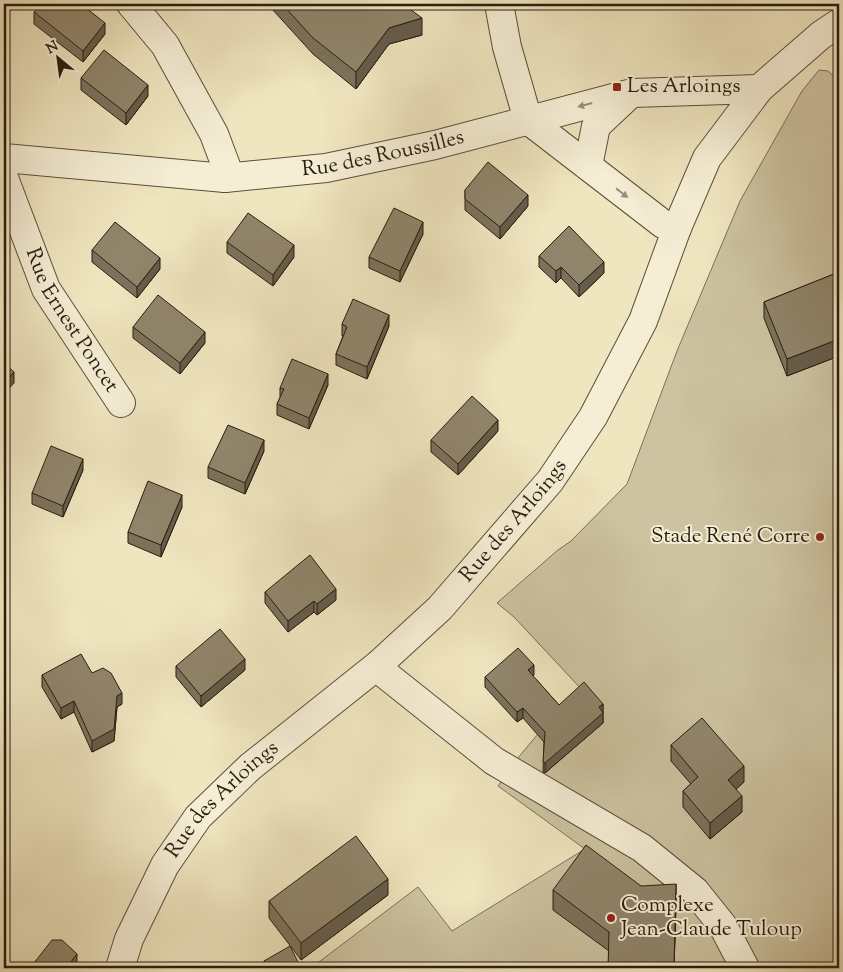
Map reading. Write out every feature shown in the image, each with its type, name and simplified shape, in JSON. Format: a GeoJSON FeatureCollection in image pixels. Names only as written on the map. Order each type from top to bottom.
{"type":"FeatureCollection","features":[{"type":"Feature","properties":{"kind":"street"},"geometry":{"type":"LineString","coordinates":[[131,4],[165,45],[214,134],[226,166],[225,178]]}},
{"type":"Feature","properties":{"kind":"street"},"geometry":{"type":"LineString","coordinates":[[499,4],[507,47],[528,120],[663,224],[677,228]]}},
{"type":"Feature","properties":{"kind":"street","name":"Rue des Arloings"},"geometry":{"type":"LineString","coordinates":[[120,968],[129,939],[165,865],[198,818],[250,767],[378,665],[440,608],[550,481],[593,417],[643,322],[677,228],[707,158],[759,89],[821,35],[839,23]]}},
{"type":"Feature","properties":{"kind":"street","name":"Rue des Roussilles"},"geometry":{"type":"LineString","coordinates":[[4,158],[225,178],[326,168],[435,145],[632,93],[759,89]]}},
{"type":"Feature","properties":{"kind":"street"},"geometry":{"type":"LineString","coordinates":[[588,166],[596,126],[632,93]]}},
{"type":"Feature","properties":{"kind":"street","name":"Rue Ernest Poncet"},"geometry":{"type":"LineString","coordinates":[[4,178],[46,289],[121,403]]}},
{"type":"Feature","properties":{"kind":"street"},"geometry":{"type":"LineString","coordinates":[[378,665],[386,675],[494,761],[642,848],[696,891],[723,926],[745,968]]}},
{"type":"Feature","properties":{"kind":"shaded area"},"geometry":{"type":"Polygon","coordinates":[[[819,70],[828,71],[836,78],[839,77],[839,968],[311,968],[418,887],[452,931],[585,849],[498,786],[538,734],[584,692],[514,617],[497,603],[571,541],[627,484],[677,351],[740,201],[802,91],[819,70]]]}},
{"type":"Feature","properties":{"kind":"building"},"geometry":{"type":"Polygon","coordinates":[[[41,4],[70,4],[72,6],[81,4],[105,23],[83,51],[34,12],[41,4]]]}},
{"type":"Feature","properties":{"kind":"building"},"geometry":{"type":"Polygon","coordinates":[[[282,4],[403,4],[422,18],[389,28],[356,72],[313,38],[282,4]]]}},
{"type":"Feature","properties":{"kind":"building"},"geometry":{"type":"Polygon","coordinates":[[[104,50],[148,85],[126,113],[81,78],[104,50]]]}},
{"type":"Feature","properties":{"kind":"building"},"geometry":{"type":"Polygon","coordinates":[[[488,162],[528,195],[500,227],[465,199],[465,190],[488,162]]]}},
{"type":"Feature","properties":{"kind":"building"},"geometry":{"type":"Polygon","coordinates":[[[394,208],[423,222],[400,271],[369,257],[394,208]]]}},
{"type":"Feature","properties":{"kind":"building"},"geometry":{"type":"Polygon","coordinates":[[[248,213],[294,245],[273,275],[227,242],[248,213]]]}},
{"type":"Feature","properties":{"kind":"building"},"geometry":{"type":"Polygon","coordinates":[[[115,222],[160,258],[137,287],[92,250],[115,222]]]}},
{"type":"Feature","properties":{"kind":"building"},"geometry":{"type":"Polygon","coordinates":[[[569,226],[604,262],[579,285],[561,267],[556,271],[539,256],[569,226]]]}},
{"type":"Feature","properties":{"kind":"building"},"geometry":{"type":"Polygon","coordinates":[[[839,272],[839,339],[787,359],[764,302],[839,272]]]}},
{"type":"Feature","properties":{"kind":"building"},"geometry":{"type":"Polygon","coordinates":[[[4,275],[9,279],[4,286],[4,275]]]}},
{"type":"Feature","properties":{"kind":"building"},"geometry":{"type":"Polygon","coordinates":[[[158,295],[205,332],[180,363],[133,327],[158,295]]]}},
{"type":"Feature","properties":{"kind":"building"},"geometry":{"type":"Polygon","coordinates":[[[353,299],[389,315],[367,367],[336,354],[347,327],[342,324],[353,299]]]}},
{"type":"Feature","properties":{"kind":"building"},"geometry":{"type":"Polygon","coordinates":[[[292,359],[328,374],[309,418],[277,404],[284,389],[280,388],[292,359]]]}},
{"type":"Feature","properties":{"kind":"building"},"geometry":{"type":"Polygon","coordinates":[[[4,363],[14,372],[4,384],[4,363]]]}},
{"type":"Feature","properties":{"kind":"building"},"geometry":{"type":"Polygon","coordinates":[[[472,396],[498,420],[458,464],[431,440],[472,396]]]}},
{"type":"Feature","properties":{"kind":"building"},"geometry":{"type":"Polygon","coordinates":[[[228,425],[264,440],[245,483],[208,467],[228,425]]]}},
{"type":"Feature","properties":{"kind":"building"},"geometry":{"type":"Polygon","coordinates":[[[51,446],[83,459],[63,506],[32,493],[51,446]]]}},
{"type":"Feature","properties":{"kind":"building"},"geometry":{"type":"Polygon","coordinates":[[[148,481],[182,495],[161,545],[128,532],[148,481]]]}},
{"type":"Feature","properties":{"kind":"building"},"geometry":{"type":"Polygon","coordinates":[[[310,555],[336,589],[317,604],[314,601],[288,621],[265,592],[310,555]]]}},
{"type":"Feature","properties":{"kind":"building"},"geometry":{"type":"Polygon","coordinates":[[[220,629],[245,659],[201,696],[176,666],[220,629]]]}},
{"type":"Feature","properties":{"kind":"building"},"geometry":{"type":"Polygon","coordinates":[[[518,648],[534,665],[528,670],[559,705],[584,682],[603,704],[599,707],[603,713],[545,763],[543,762],[545,732],[523,708],[517,712],[485,677],[518,648]]]}},
{"type":"Feature","properties":{"kind":"building"},"geometry":{"type":"Polygon","coordinates":[[[81,654],[92,673],[103,668],[111,673],[122,693],[117,696],[114,729],[92,741],[74,701],[61,708],[42,675],[81,654]]]}},
{"type":"Feature","properties":{"kind":"building"},"geometry":{"type":"Polygon","coordinates":[[[702,718],[744,766],[728,780],[742,796],[710,823],[683,791],[698,777],[671,745],[702,718]]]}},
{"type":"Feature","properties":{"kind":"building"},"geometry":{"type":"Polygon","coordinates":[[[356,836],[388,879],[301,943],[269,901],[356,836]]]}},
{"type":"Feature","properties":{"kind":"building","name":"Complexe Jean-Claude Tuloup"},"geometry":{"type":"Polygon","coordinates":[[[586,845],[641,886],[676,884],[674,968],[608,968],[609,932],[553,890],[586,845]]]}},
{"type":"Feature","properties":{"kind":"building"},"geometry":{"type":"Polygon","coordinates":[[[4,916],[9,926],[4,929],[4,916]]]}},
{"type":"Feature","properties":{"kind":"building"},"geometry":{"type":"Polygon","coordinates":[[[52,940],[62,940],[77,954],[66,968],[30,968],[52,940]]]}},
{"type":"Feature","properties":{"kind":"building"},"geometry":{"type":"Polygon","coordinates":[[[290,946],[300,966],[296,968],[268,968],[264,961],[290,946]]]}},
{"type":"Feature","properties":{"kind":"place","name":"Les Arloings"},"geometry":{"type":"Point","coordinates":[617,87]}},
{"type":"Feature","properties":{"kind":"place","name":"Stade René Corre"},"geometry":{"type":"Point","coordinates":[820,537]}},
{"type":"Feature","properties":{"kind":"place","name":"Complexe Jean-Claude Tuloup"},"geometry":{"type":"Point","coordinates":[611,918]}}]}
